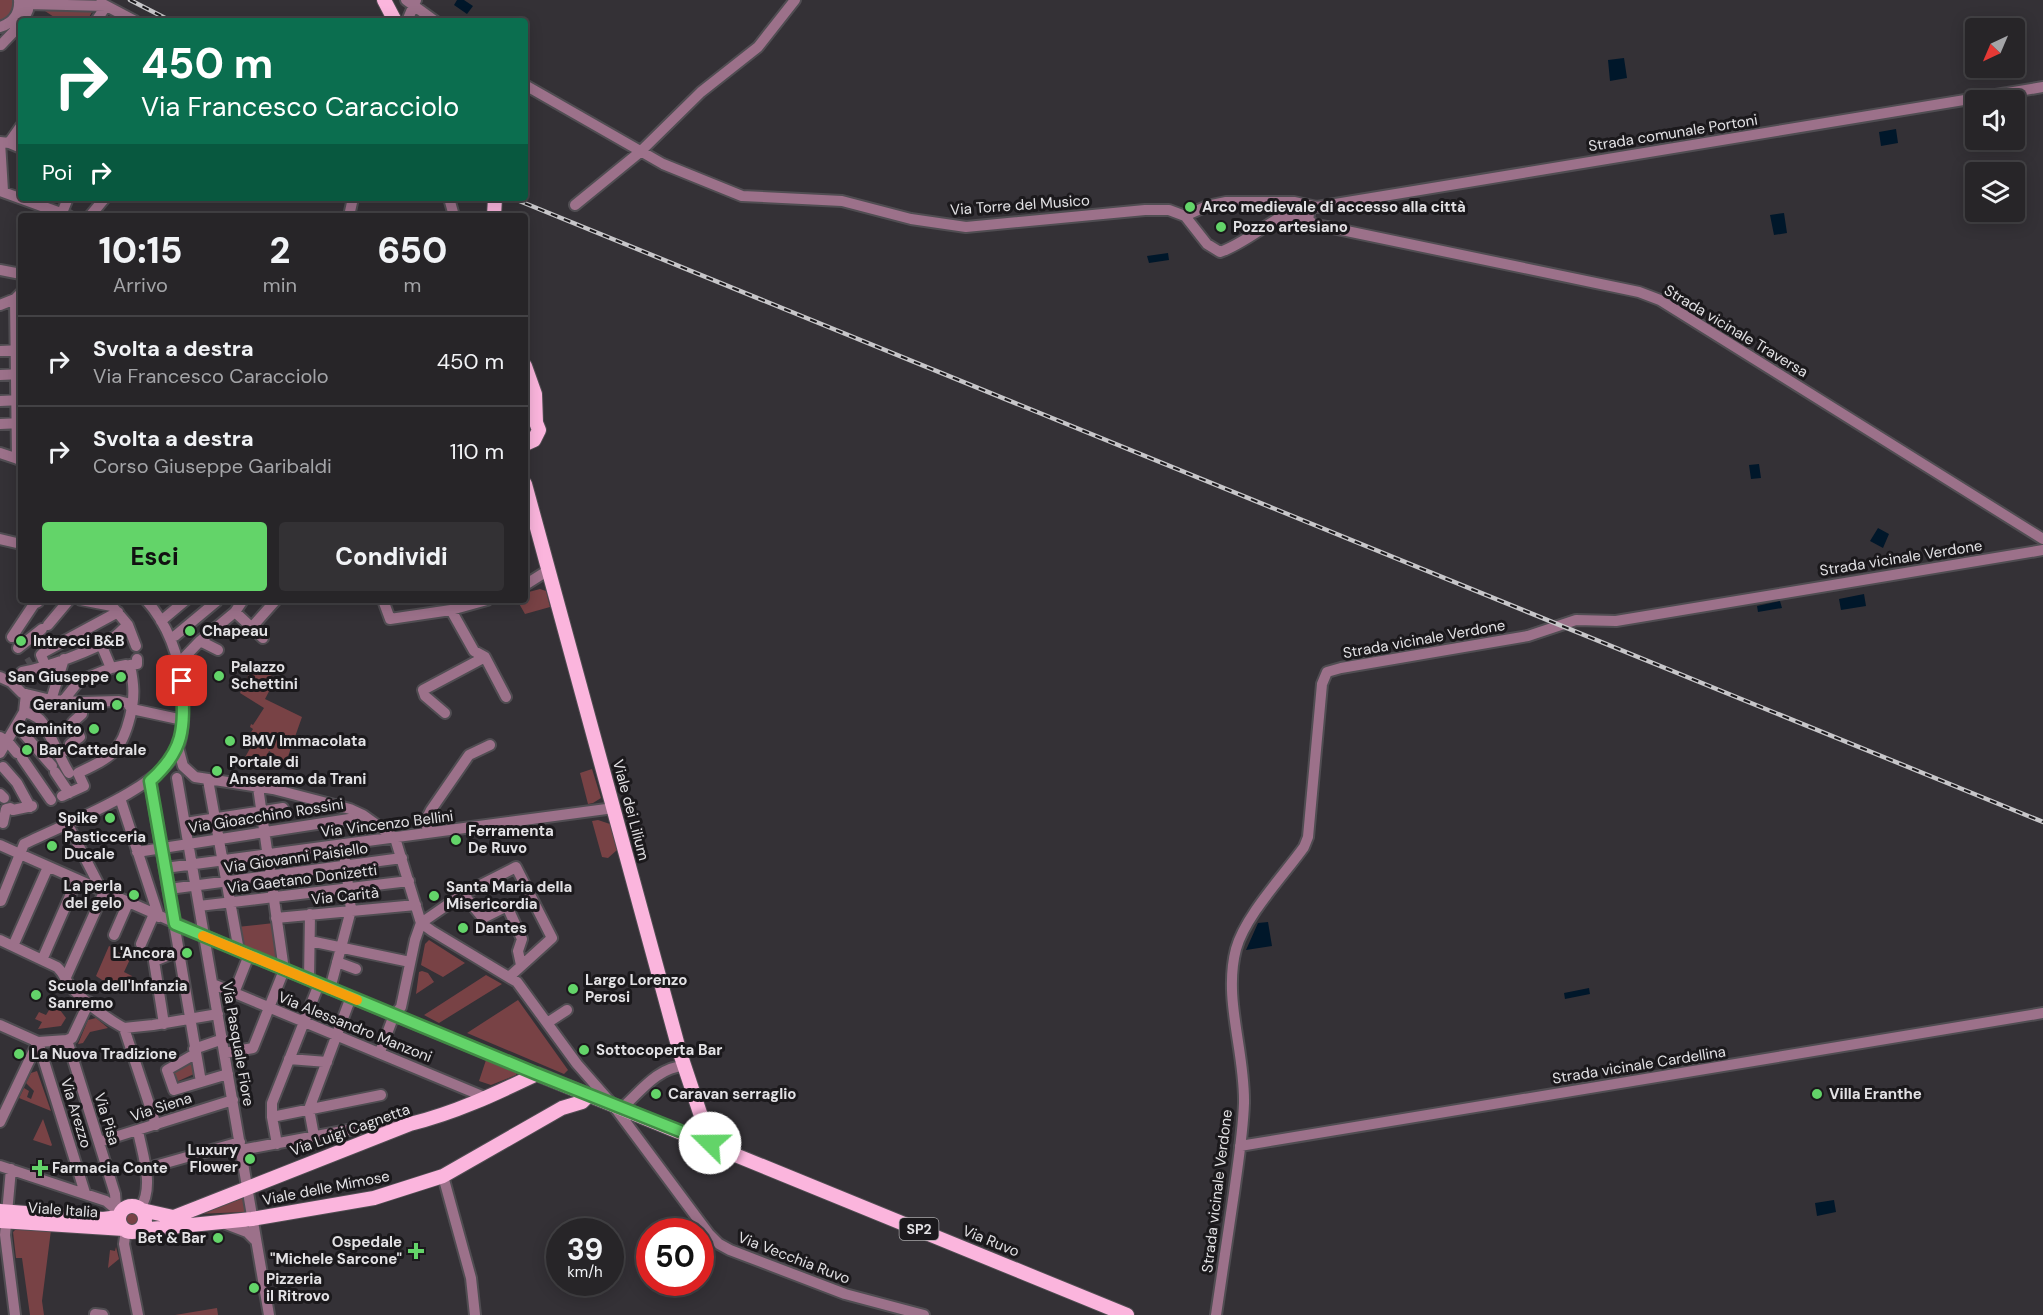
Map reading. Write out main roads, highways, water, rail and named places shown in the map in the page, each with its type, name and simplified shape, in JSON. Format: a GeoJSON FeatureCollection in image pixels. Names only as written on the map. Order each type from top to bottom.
{"type":"FeatureCollection","features":[{"type":"Feature","properties":{"kind":"main road"},"geometry":{"type":"LineString","coordinates":[[384,0],[393,18]]}},
{"type":"Feature","properties":{"kind":"main road"},"geometry":{"type":"LineString","coordinates":[[528,373],[536,404],[531,419],[538,435],[528,444]]}},
{"type":"Feature","properties":{"kind":"main road"},"geometry":{"type":"LineString","coordinates":[[528,403],[532,383]]}},
{"type":"Feature","properties":{"kind":"main road","name":"Viale dei Lilium"},"geometry":{"type":"LineString","coordinates":[[528,496],[684,1066],[710,1143]]}},
{"type":"Feature","properties":{"kind":"main road","name":"Via Luigi Cagnetta"},"geometry":{"type":"LineString","coordinates":[[174,1217],[410,1124],[442,1116],[537,1074],[576,1090]]}},
{"type":"Feature","properties":{"kind":"main road"},"geometry":{"type":"LineString","coordinates":[[561,1108],[576,1090]]}},
{"type":"Feature","properties":{"kind":"main road","name":"SP2"},"geometry":{"type":"LineString","coordinates":[[576,1090],[710,1143]]}},
{"type":"Feature","properties":{"kind":"main road","name":"Viale delle Mimose"},"geometry":{"type":"LineString","coordinates":[[125,1221],[201,1224],[252,1219],[374,1198],[443,1176],[561,1108],[582,1102],[576,1090]]}},
{"type":"Feature","properties":{"kind":"main road","name":"Via Ruvo"},"geometry":{"type":"LineString","coordinates":[[710,1143],[1127,1315]]}},
{"type":"Feature","properties":{"kind":"main road"},"geometry":{"type":"LineString","coordinates":[[128,1206],[141,1209],[146,1220],[125,1221],[128,1206]]}},
{"type":"Feature","properties":{"kind":"main road","name":"Viale delle Mimose"},"geometry":{"type":"LineString","coordinates":[[141,1209],[201,1224]]}},
{"type":"Feature","properties":{"kind":"main road","name":"Viale Italia"},"geometry":{"type":"LineString","coordinates":[[3,1217],[125,1221]]}},
{"type":"Feature","properties":{"kind":"water"},"geometry":{"type":"Polygon","coordinates":[[[457,0],[464,0],[473,6],[467,14],[454,5],[457,0]]]}},
{"type":"Feature","properties":{"kind":"water"},"geometry":{"type":"Polygon","coordinates":[[[1624,58],[1627,78],[1610,81],[1608,60],[1624,58]]]}},
{"type":"Feature","properties":{"kind":"water"},"geometry":{"type":"Polygon","coordinates":[[[1896,129],[1898,143],[1881,146],[1879,132],[1896,129]]]}},
{"type":"Feature","properties":{"kind":"water"},"geometry":{"type":"Polygon","coordinates":[[[1784,213],[1787,233],[1774,235],[1770,215],[1784,213]]]}},
{"type":"Feature","properties":{"kind":"water"},"geometry":{"type":"Polygon","coordinates":[[[1168,253],[1169,260],[1149,263],[1147,256],[1168,253]]]}},
{"type":"Feature","properties":{"kind":"water"},"geometry":{"type":"Polygon","coordinates":[[[1759,464],[1761,478],[1751,479],[1749,465],[1759,464]]]}},
{"type":"Feature","properties":{"kind":"water"},"geometry":{"type":"Polygon","coordinates":[[[1878,528],[1889,534],[1883,548],[1870,541],[1878,528]]]}},
{"type":"Feature","properties":{"kind":"water"},"geometry":{"type":"Polygon","coordinates":[[[1864,594],[1866,606],[1841,610],[1839,599],[1864,594]]]}},
{"type":"Feature","properties":{"kind":"water"},"geometry":{"type":"Polygon","coordinates":[[[1780,601],[1782,608],[1758,612],[1757,606],[1780,601]]]}},
{"type":"Feature","properties":{"kind":"water"},"geometry":{"type":"Polygon","coordinates":[[[1268,922],[1272,946],[1246,950],[1258,923],[1268,922]]]}},
{"type":"Feature","properties":{"kind":"water"},"geometry":{"type":"Polygon","coordinates":[[[1589,988],[1590,994],[1565,999],[1564,993],[1589,988]]]}},
{"type":"Feature","properties":{"kind":"water"},"geometry":{"type":"Polygon","coordinates":[[[1834,1200],[1836,1212],[1817,1216],[1815,1203],[1834,1200]]]}},
{"type":"Feature","properties":{"kind":"tunnel"},"geometry":{"type":"LineString","coordinates":[[27,664],[32,661]]}},
{"type":"Feature","properties":{"kind":"railway"},"geometry":{"type":"LineString","coordinates":[[130,0],[165,18]]}},
{"type":"Feature","properties":{"kind":"railway"},"geometry":{"type":"LineString","coordinates":[[519,201],[2043,822]]}},
{"type":"Feature","properties":{"kind":"place","name":"Arco medievale di accesso alla città"},"geometry":{"type":"Point","coordinates":[1190,207]}},
{"type":"Feature","properties":{"kind":"place","name":"Pozzo artesiano"},"geometry":{"type":"Point","coordinates":[1221,227]}},
{"type":"Feature","properties":{"kind":"place","name":"Chapeau"},"geometry":{"type":"Point","coordinates":[190,631]}},
{"type":"Feature","properties":{"kind":"place","name":"Intrecci B&B"},"geometry":{"type":"Point","coordinates":[21,641]}},
{"type":"Feature","properties":{"kind":"place","name":"Palazzo Schettini"},"geometry":{"type":"Point","coordinates":[219,676]}},
{"type":"Feature","properties":{"kind":"place","name":"San Giuseppe"},"geometry":{"type":"Point","coordinates":[121,677]}},
{"type":"Feature","properties":{"kind":"place","name":"Geranium"},"geometry":{"type":"Point","coordinates":[117,705]}},
{"type":"Feature","properties":{"kind":"place","name":"Caminito"},"geometry":{"type":"Point","coordinates":[94,729]}},
{"type":"Feature","properties":{"kind":"place","name":"BMV Immacolata"},"geometry":{"type":"Point","coordinates":[230,741]}},
{"type":"Feature","properties":{"kind":"place","name":"Bar Cattedrale"},"geometry":{"type":"Point","coordinates":[27,750]}},
{"type":"Feature","properties":{"kind":"place","name":"Portale di Anseramo da Trani"},"geometry":{"type":"Point","coordinates":[217,771]}},
{"type":"Feature","properties":{"kind":"place","name":"Spike"},"geometry":{"type":"Point","coordinates":[110,818]}},
{"type":"Feature","properties":{"kind":"place","name":"Ferramenta De Ruvo"},"geometry":{"type":"Point","coordinates":[456,840]}},
{"type":"Feature","properties":{"kind":"place","name":"Pasticceria Ducale"},"geometry":{"type":"Point","coordinates":[52,846]}},
{"type":"Feature","properties":{"kind":"place","name":"La perla del gelo"},"geometry":{"type":"Point","coordinates":[134,895]}},
{"type":"Feature","properties":{"kind":"place","name":"Santa Maria della Misericordia"},"geometry":{"type":"Point","coordinates":[434,896]}},
{"type":"Feature","properties":{"kind":"place","name":"Dantes"},"geometry":{"type":"Point","coordinates":[463,928]}},
{"type":"Feature","properties":{"kind":"place","name":"L'Ancora"},"geometry":{"type":"Point","coordinates":[187,953]}},
{"type":"Feature","properties":{"kind":"place","name":"Largo Lorenzo Perosi"},"geometry":{"type":"Point","coordinates":[573,989]}},
{"type":"Feature","properties":{"kind":"place","name":"Scuola dell'Infanzia Sanremo"},"geometry":{"type":"Point","coordinates":[36,995]}},
{"type":"Feature","properties":{"kind":"place","name":"Sottocoperta Bar"},"geometry":{"type":"Point","coordinates":[584,1050]}},
{"type":"Feature","properties":{"kind":"place","name":"La Nuova Tradizione"},"geometry":{"type":"Point","coordinates":[19,1054]}},
{"type":"Feature","properties":{"kind":"place","name":"Caravan serraglio"},"geometry":{"type":"Point","coordinates":[656,1094]}},
{"type":"Feature","properties":{"kind":"place","name":"Villa Eranthe"},"geometry":{"type":"Point","coordinates":[1817,1094]}},
{"type":"Feature","properties":{"kind":"place","name":"Luxury Flower"},"geometry":{"type":"Point","coordinates":[250,1159]}},
{"type":"Feature","properties":{"kind":"place","name":"Farmacia Conte"},"geometry":{"type":"Point","coordinates":[40,1168]}},
{"type":"Feature","properties":{"kind":"place","name":"Bet & Bar"},"geometry":{"type":"Point","coordinates":[218,1238]}},
{"type":"Feature","properties":{"kind":"place","name":"Ospedale \"Michele Sarcone\""},"geometry":{"type":"Point","coordinates":[416,1251]}},
{"type":"Feature","properties":{"kind":"place","name":"Pizzeria il Ritrovo"},"geometry":{"type":"Point","coordinates":[254,1288]}}]}
